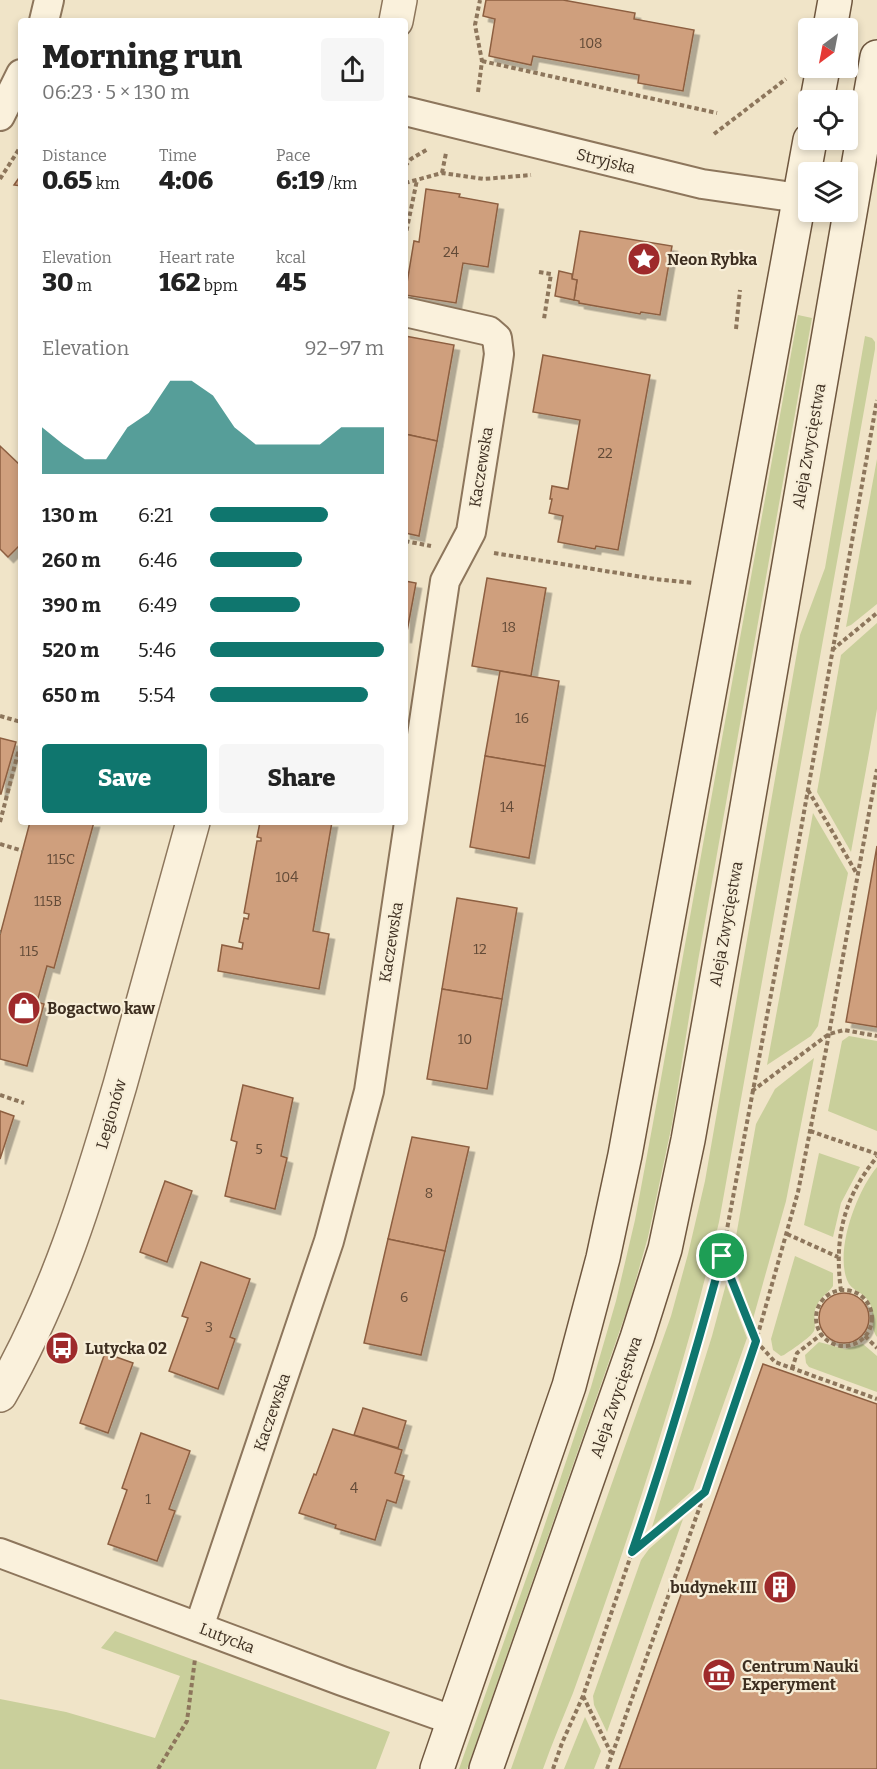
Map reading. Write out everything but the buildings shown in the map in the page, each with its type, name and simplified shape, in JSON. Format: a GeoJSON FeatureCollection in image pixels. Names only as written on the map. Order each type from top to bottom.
{"type":"FeatureCollection","features":[{"type":"Feature","properties":{"kind":"main road"},"geometry":{"type":"LineString","coordinates":[[397,18],[400,0]]}},
{"type":"Feature","properties":{"kind":"main road"},"geometry":{"type":"LineString","coordinates":[[832,18],[835,0]]}},
{"type":"Feature","properties":{"kind":"main road","name":"Aleja Zwycięstwa"},"geometry":{"type":"LineString","coordinates":[[486,1769],[637,1338],[665,1249],[688,1140],[859,206],[877,57]]}},
{"type":"Feature","properties":{"kind":"main road"},"geometry":{"type":"LineString","coordinates":[[437,1769],[569,1386],[603,1258],[625,1155],[800,222]]}},
{"type":"Feature","properties":{"kind":"main road","name":"Legionów"},"geometry":{"type":"LineString","coordinates":[[0,1395],[36,1326],[60,1273],[84,1208],[158,953],[192,825]]}},
{"type":"Feature","properties":{"kind":"street"},"geometry":{"type":"LineString","coordinates":[[45,18],[49,0]]}},
{"type":"Feature","properties":{"kind":"street"},"geometry":{"type":"LineString","coordinates":[[0,116],[18,80]]}},
{"type":"Feature","properties":{"kind":"street","name":"Stryjska"},"geometry":{"type":"LineString","coordinates":[[408,112],[702,184],[798,197]]}},
{"type":"Feature","properties":{"kind":"street","name":"Kaczewska"},"geometry":{"type":"LineString","coordinates":[[199,1627],[329,1241],[369,1091],[446,581],[471,532],[499,354],[497,338],[489,331],[408,313]]}},
{"type":"Feature","properties":{"kind":"street","name":"Lutycka"},"geometry":{"type":"LineString","coordinates":[[0,1553],[455,1721]]}},
{"type":"Feature","properties":{"kind":"path"},"geometry":{"type":"LineString","coordinates":[[478,92],[482,61],[475,25],[480,0]]}},
{"type":"Feature","properties":{"kind":"path"},"geometry":{"type":"LineString","coordinates":[[482,61],[717,113]]}},
{"type":"Feature","properties":{"kind":"path"},"geometry":{"type":"LineString","coordinates":[[714,134],[786,79]]}},
{"type":"Feature","properties":{"kind":"path"},"geometry":{"type":"LineString","coordinates":[[408,162],[432,148]]}},
{"type":"Feature","properties":{"kind":"path"},"geometry":{"type":"LineString","coordinates":[[0,179],[18,152]]}},
{"type":"Feature","properties":{"kind":"path"},"geometry":{"type":"LineString","coordinates":[[442,172],[445,156]]}},
{"type":"Feature","properties":{"kind":"path"},"geometry":{"type":"LineString","coordinates":[[408,182],[442,172],[477,178],[501,178]]}},
{"type":"Feature","properties":{"kind":"path"},"geometry":{"type":"LineString","coordinates":[[408,224],[417,180]]}},
{"type":"Feature","properties":{"kind":"path"},"geometry":{"type":"LineString","coordinates":[[539,272],[551,274],[543,319]]}},
{"type":"Feature","properties":{"kind":"path"},"geometry":{"type":"LineString","coordinates":[[736,329],[740,290]]}},
{"type":"Feature","properties":{"kind":"path"},"geometry":{"type":"LineString","coordinates":[[554,1769],[562,1743],[583,1696],[632,1552],[688,1377],[722,1256],[784,926],[877,400]]}},
{"type":"Feature","properties":{"kind":"path"},"geometry":{"type":"LineString","coordinates":[[408,542],[461,552],[486,551],[655,579],[693,583]]}},
{"type":"Feature","properties":{"kind":"path"},"geometry":{"type":"LineString","coordinates":[[832,650],[877,613]]}},
{"type":"Feature","properties":{"kind":"path"},"geometry":{"type":"LineString","coordinates":[[0,716],[18,721]]}},
{"type":"Feature","properties":{"kind":"path"},"geometry":{"type":"LineString","coordinates":[[0,822],[18,753]]}},
{"type":"Feature","properties":{"kind":"path"},"geometry":{"type":"LineString","coordinates":[[607,1769],[756,1341],[787,1233],[798,1192],[829,1034],[877,769]]}},
{"type":"Feature","properties":{"kind":"path"},"geometry":{"type":"LineString","coordinates":[[807,789],[858,874]]}},
{"type":"Feature","properties":{"kind":"path"},"geometry":{"type":"LineString","coordinates":[[0,844],[22,851]]}},
{"type":"Feature","properties":{"kind":"path"},"geometry":{"type":"LineString","coordinates":[[752,1091],[829,1034],[844,1030],[877,1036]]}},
{"type":"Feature","properties":{"kind":"path"},"geometry":{"type":"LineString","coordinates":[[0,1095],[24,1103]]}},
{"type":"Feature","properties":{"kind":"path"},"geometry":{"type":"LineString","coordinates":[[810,1131],[877,1155],[856,1186],[839,1240],[841,1291]]}},
{"type":"Feature","properties":{"kind":"path"},"geometry":{"type":"LineString","coordinates":[[787,1233],[838,1257]]}},
{"type":"Feature","properties":{"kind":"path"},"geometry":{"type":"LineString","coordinates":[[722,1256],[756,1341],[775,1362],[877,1400]]}},
{"type":"Feature","properties":{"kind":"path"},"geometry":{"type":"LineString","coordinates":[[841,1291],[855,1293],[866,1302],[872,1315],[865,1336],[854,1344],[840,1346],[822,1334],[816,1321],[819,1306],[828,1296],[841,1291]]}},
{"type":"Feature","properties":{"kind":"path"},"geometry":{"type":"LineString","coordinates":[[792,1369],[797,1353],[822,1334]]}},
{"type":"Feature","properties":{"kind":"path"},"geometry":{"type":"LineString","coordinates":[[865,1336],[877,1348]]}},
{"type":"Feature","properties":{"kind":"path"},"geometry":{"type":"LineString","coordinates":[[632,1552],[705,1492]]}},
{"type":"Feature","properties":{"kind":"path"},"geometry":{"type":"LineString","coordinates":[[158,1769],[187,1722],[199,1627]]}},
{"type":"Feature","properties":{"kind":"path"},"geometry":{"type":"LineString","coordinates":[[583,1696],[612,1754]]}},
{"type":"Feature","properties":{"kind":"green space"},"geometry":{"type":"Polygon","coordinates":[[[798,315],[812,318],[698,961],[672,1124],[648,1237],[629,1304],[467,1769],[459,1769],[591,1387],[616,1301],[635,1220],[798,315]]]}},
{"type":"Feature","properties":{"kind":"green space"},"geometry":{"type":"Polygon","coordinates":[[[865,336],[872,338],[875,342],[875,349],[719,1222],[688,1341],[653,1460],[573,1693],[543,1769],[511,1769],[671,1316],[688,1254],[705,1181],[800,635],[825,568],[865,336]]]}},
{"type":"Feature","properties":{"kind":"green space"},"geometry":{"type":"Polygon","coordinates":[[[877,459],[877,604],[846,627],[877,459]]]}},
{"type":"Feature","properties":{"kind":"green space"},"geometry":{"type":"Polygon","coordinates":[[[877,623],[877,709],[851,852],[817,792],[841,655],[877,623]]]}},
{"type":"Feature","properties":{"kind":"green space"},"geometry":{"type":"Polygon","coordinates":[[[813,813],[848,873],[818,1026],[811,1036],[767,1065],[813,813]]]}},
{"type":"Feature","properties":{"kind":"green space"},"geometry":{"type":"Polygon","coordinates":[[[849,1036],[877,1041],[877,1131],[828,1111],[842,1041],[849,1036]]]}},
{"type":"Feature","properties":{"kind":"green space"},"geometry":{"type":"Polygon","coordinates":[[[814,1058],[786,1201],[753,1319],[732,1259],[756,1124],[775,1089],[814,1058]]]}},
{"type":"Feature","properties":{"kind":"green space"},"geometry":{"type":"Polygon","coordinates":[[[819,1153],[860,1167],[841,1203],[833,1237],[804,1225],[819,1153]]]}},
{"type":"Feature","properties":{"kind":"green space"},"geometry":{"type":"Polygon","coordinates":[[[877,1167],[877,1337],[873,1329],[869,1302],[851,1287],[847,1280],[844,1253],[850,1221],[856,1205],[869,1177],[877,1167]]]}},
{"type":"Feature","properties":{"kind":"green space"},"geometry":{"type":"Polygon","coordinates":[[[795,1256],[833,1273],[833,1286],[816,1307],[814,1331],[800,1344],[781,1356],[773,1350],[771,1339],[795,1256]]]}},
{"type":"Feature","properties":{"kind":"green space"},"geometry":{"type":"Polygon","coordinates":[[[726,1284],[747,1338],[693,1490],[652,1527],[712,1336],[726,1284]]]}},
{"type":"Feature","properties":{"kind":"green space"},"geometry":{"type":"Polygon","coordinates":[[[819,1342],[845,1349],[863,1344],[877,1356],[877,1392],[809,1367],[805,1355],[819,1342]]]}},
{"type":"Feature","properties":{"kind":"green space"},"geometry":{"type":"Polygon","coordinates":[[[683,1519],[607,1732],[594,1705],[593,1696],[641,1560],[649,1549],[683,1519]]]}},
{"type":"Feature","properties":{"kind":"green space"},"geometry":{"type":"Polygon","coordinates":[[[115,1631],[390,1732],[376,1769],[0,1769],[0,1699],[66,1712],[155,1738],[180,1676],[101,1648],[115,1631]]]}},
{"type":"Feature","properties":{"kind":"green space"},"geometry":{"type":"Polygon","coordinates":[[[585,1717],[601,1751],[594,1769],[564,1769],[585,1717]]]}},
{"type":"Feature","properties":{"kind":"place","name":"Neon Rybka"},"geometry":{"type":"Point","coordinates":[644,259]}},
{"type":"Feature","properties":{"kind":"place","name":"Bogactwo kaw"},"geometry":{"type":"Point","coordinates":[24,1008]}},
{"type":"Feature","properties":{"kind":"place","name":"Lutycka 02"},"geometry":{"type":"Point","coordinates":[62,1348]}},
{"type":"Feature","properties":{"kind":"place","name":"budynek III"},"geometry":{"type":"Point","coordinates":[780,1587]}},
{"type":"Feature","properties":{"kind":"place","name":"Centrum Nauki Experyment"},"geometry":{"type":"Point","coordinates":[719,1675]}},
{"type":"Feature","properties":{"kind":"route"},"geometry":{"type":"LineString","coordinates":[[722,1256],[756,1341],[705,1492],[632,1552],[695,1356],[722,1256]]}}]}
